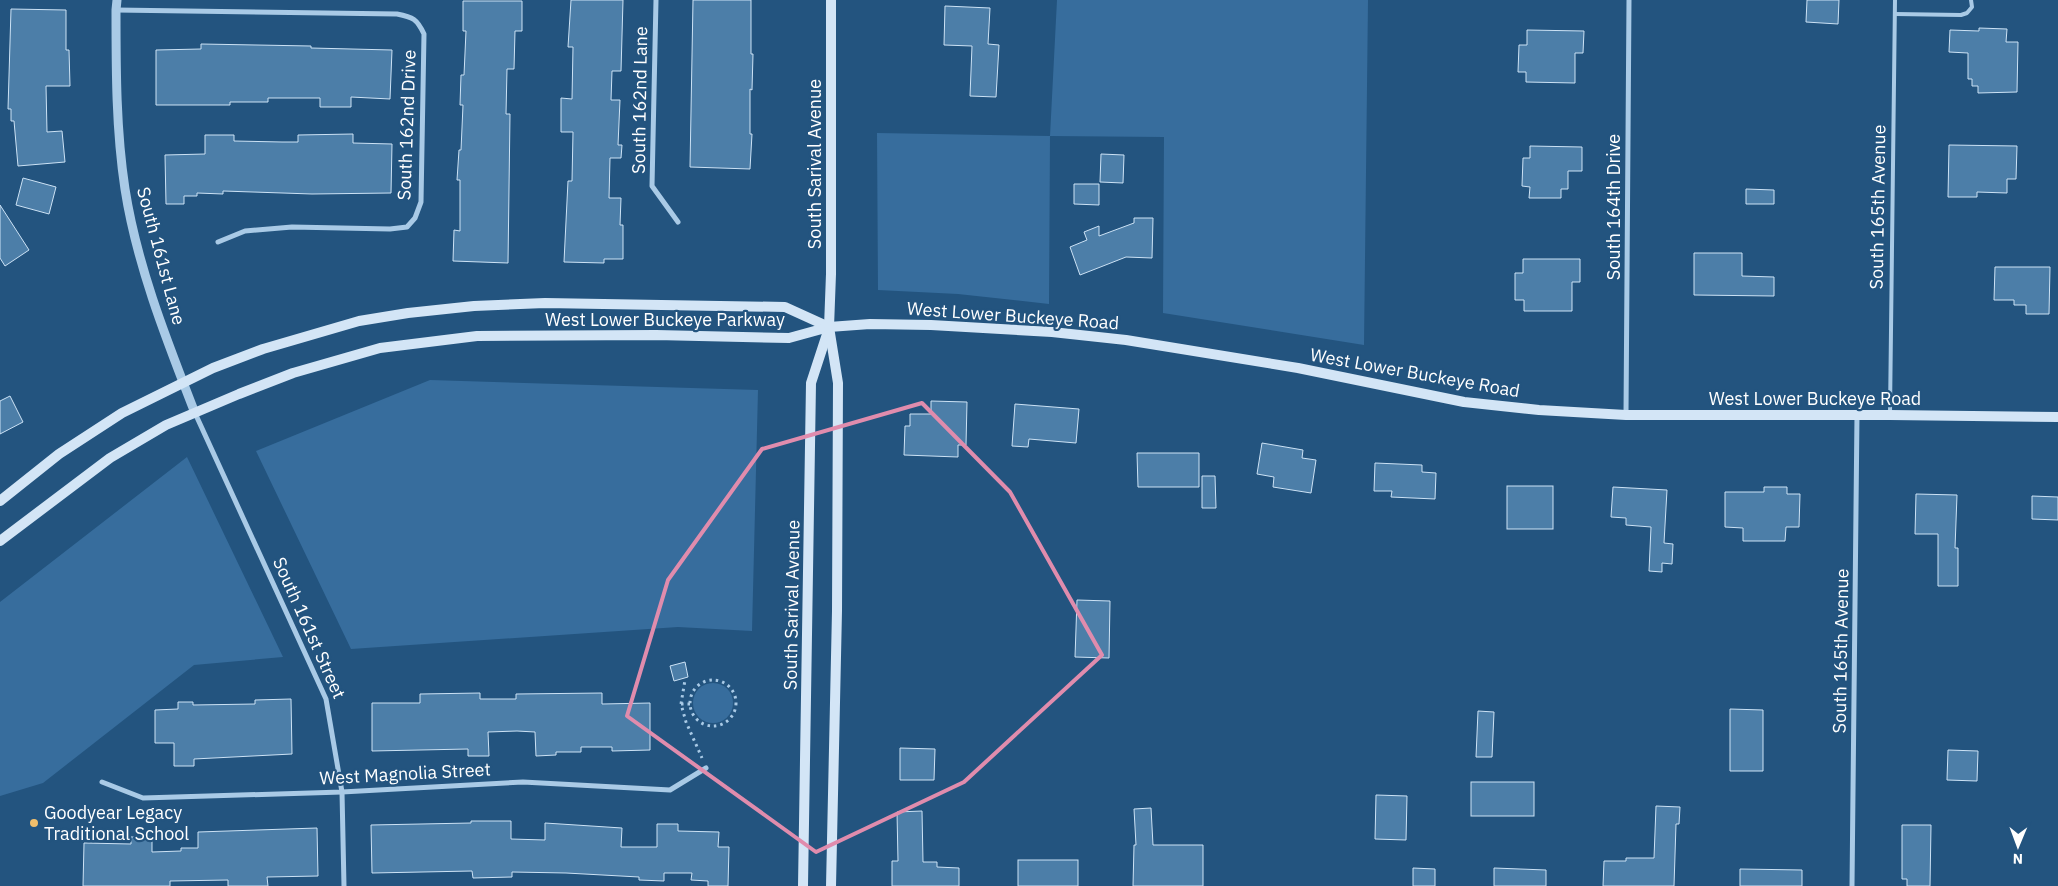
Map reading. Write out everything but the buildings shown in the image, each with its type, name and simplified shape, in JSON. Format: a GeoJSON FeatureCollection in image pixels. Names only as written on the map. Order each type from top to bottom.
{"type":"FeatureCollection","features":[{"type":"Feature","properties":{"kind":"main road","name":"South Sarival Avenue"},"geometry":{"type":"LineString","coordinates":[[831,0],[831,265],[829,327],[838,383],[838,611],[831,886]]}},
{"type":"Feature","properties":{"kind":"main road","name":"West Lower Buckeye Parkway"},"geometry":{"type":"LineString","coordinates":[[0,501],[59,454],[122,413],[214,368],[263,349],[359,321],[408,313],[474,306],[545,303],[785,307],[829,327]]}},
{"type":"Feature","properties":{"kind":"main road","name":"West Lower Buckeye Road"},"geometry":{"type":"LineString","coordinates":[[829,327],[870,324],[931,325],[1093,336],[1194,350],[1279,365],[1464,402],[1539,410],[1626,415],[2058,417]]}},
{"type":"Feature","properties":{"kind":"main road","name":"South Sarival Avenue"},"geometry":{"type":"LineString","coordinates":[[804,886],[811,383],[829,327]]}},
{"type":"Feature","properties":{"kind":"main road","name":"West Lower Buckeye Parkway"},"geometry":{"type":"LineString","coordinates":[[0,541],[110,458],[166,425],[293,373],[380,348],[477,336],[656,335],[789,338],[829,327]]}},
{"type":"Feature","properties":{"kind":"street","name":"South 161st Lane"},"geometry":{"type":"LineString","coordinates":[[117,0],[117,107],[125,189],[151,294],[188,396]]}},
{"type":"Feature","properties":{"kind":"street","name":"South 162nd Lane"},"geometry":{"type":"LineString","coordinates":[[656,0],[652,186],[678,222]]}},
{"type":"Feature","properties":{"kind":"street","name":"South 164th Drive"},"geometry":{"type":"LineString","coordinates":[[1626,415],[1629,0]]}},
{"type":"Feature","properties":{"kind":"street","name":"South 162nd Drive"},"geometry":{"type":"LineString","coordinates":[[116,10],[396,14],[409,16],[418,22],[424,34],[421,202],[415,218],[407,227],[390,229],[292,227],[245,231],[218,242]]}},
{"type":"Feature","properties":{"kind":"street","name":"South 161st Street"},"geometry":{"type":"LineString","coordinates":[[188,396],[326,700],[342,792],[344,886]]}},
{"type":"Feature","properties":{"kind":"street","name":"South 165th Avenue"},"geometry":{"type":"LineString","coordinates":[[1852,886],[1857,415]]}},
{"type":"Feature","properties":{"kind":"street","name":"West Magnolia Street"},"geometry":{"type":"LineString","coordinates":[[102,782],[143,798],[342,792],[523,782],[670,790],[706,768]]}},
{"type":"Feature","properties":{"kind":"lane","name":"South 165th Avenue"},"geometry":{"type":"LineString","coordinates":[[1890,415],[1895,0]]}},
{"type":"Feature","properties":{"kind":"lane"},"geometry":{"type":"LineString","coordinates":[[1895,14],[1967,13],[1972,7],[1972,0]]}},
{"type":"Feature","properties":{"kind":"path"},"geometry":{"type":"LineString","coordinates":[[685,680],[681,704],[686,722],[706,768]]}},
{"type":"Feature","properties":{"kind":"path"},"geometry":{"type":"LineString","coordinates":[[708,680],[722,682],[728,686],[735,700],[732,715],[720,724],[712,726],[699,721],[691,711],[690,704],[692,692],[696,686],[708,680]]}},
{"type":"Feature","properties":{"kind":"path"},"geometry":{"type":"LineString","coordinates":[[681,704],[690,704]]}},
{"type":"Feature","properties":{"kind":"highlighted area"},"geometry":{"type":"Polygon","coordinates":[[[922,403],[1010,492],[1102,655],[964,782],[816,852],[627,716],[668,580],[762,449],[922,403]]]}},
{"type":"Feature","properties":{"kind":"shaded area"},"geometry":{"type":"Polygon","coordinates":[[[1057,0],[1368,0],[1364,345],[1163,313],[1164,137],[1050,136],[1057,0]]]}},
{"type":"Feature","properties":{"kind":"shaded area"},"geometry":{"type":"Polygon","coordinates":[[[877,133],[1050,136],[1049,304],[958,294],[878,290],[877,133]]]}},
{"type":"Feature","properties":{"kind":"shaded area"},"geometry":{"type":"Polygon","coordinates":[[[430,380],[758,390],[752,631],[678,627],[351,649],[256,451],[430,380]]]}},
{"type":"Feature","properties":{"kind":"shaded area"},"geometry":{"type":"Polygon","coordinates":[[[187,457],[283,657],[194,665],[43,783],[0,796],[0,602],[187,457]]]}},
{"type":"Feature","properties":{"kind":"shaded area"},"geometry":{"type":"Polygon","coordinates":[[[717,683],[724,686],[730,692],[733,703],[732,711],[724,720],[717,723],[709,723],[702,720],[694,711],[693,699],[696,692],[705,684],[717,683]]]}},
{"type":"Feature","properties":{"kind":"place","name":"Goodyear Legacy Traditional School"},"geometry":{"type":"Point","coordinates":[34,823]}}]}
